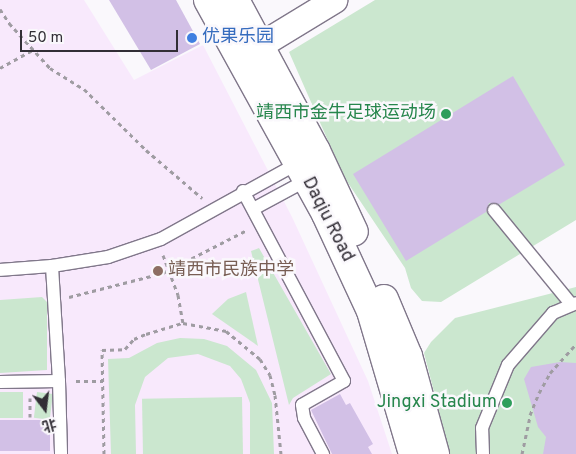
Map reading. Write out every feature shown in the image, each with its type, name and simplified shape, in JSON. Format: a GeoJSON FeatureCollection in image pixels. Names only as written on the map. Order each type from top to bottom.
{"type":"FeatureCollection","features":[{"type":"Feature","properties":{"kind":"main road","name":"Daqiu Road"},"geometry":{"type":"LineString","coordinates":[[208,0],[302,171],[371,311],[414,454]]}},
{"type":"Feature","properties":{"kind":"main road","name":"Daqiu Road"},"geometry":{"type":"LineString","coordinates":[[235,0],[344,209],[400,335],[435,454]]}},
{"type":"Feature","properties":{"kind":"street"},"geometry":{"type":"LineString","coordinates":[[258,41],[316,0]]}},
{"type":"Feature","properties":{"kind":"street"},"geometry":{"type":"LineString","coordinates":[[258,41],[334,0]]}},
{"type":"Feature","properties":{"kind":"lane"},"geometry":{"type":"LineString","coordinates":[[0,270],[52,266],[108,257],[161,239],[243,191],[302,171]]}},
{"type":"Feature","properties":{"kind":"lane"},"geometry":{"type":"LineString","coordinates":[[255,208],[302,171]]}},
{"type":"Feature","properties":{"kind":"lane"},"geometry":{"type":"LineString","coordinates":[[243,191],[255,208],[344,381],[302,405],[304,418],[323,454]]}},
{"type":"Feature","properties":{"kind":"lane"},"geometry":{"type":"LineString","coordinates":[[483,454],[482,428],[508,365],[539,326],[553,313],[574,304],[494,210]]}},
{"type":"Feature","properties":{"kind":"lane"},"geometry":{"type":"LineString","coordinates":[[52,266],[65,381],[61,454]]}},
{"type":"Feature","properties":{"kind":"lane"},"geometry":{"type":"LineString","coordinates":[[0,382],[65,381]]}},
{"type":"Feature","properties":{"kind":"path"},"geometry":{"type":"LineString","coordinates":[[0,9],[50,68],[84,89],[111,112],[146,150],[198,193],[210,212]]}},
{"type":"Feature","properties":{"kind":"path"},"geometry":{"type":"LineString","coordinates":[[0,68],[33,50]]}},
{"type":"Feature","properties":{"kind":"path"},"geometry":{"type":"LineString","coordinates":[[56,298],[120,286],[170,270],[249,229],[247,213],[255,208]]}},
{"type":"Feature","properties":{"kind":"path"},"geometry":{"type":"LineString","coordinates":[[161,239],[160,248],[170,270],[182,323]]}},
{"type":"Feature","properties":{"kind":"path"},"geometry":{"type":"LineString","coordinates":[[104,454],[102,350],[125,349],[134,339],[182,323],[226,332],[260,360],[270,375],[275,395],[281,454]]}},
{"type":"Feature","properties":{"kind":"path"},"geometry":{"type":"LineString","coordinates":[[522,454],[530,414],[539,393],[550,373],[576,344]]}},
{"type":"Feature","properties":{"kind":"path"},"geometry":{"type":"LineString","coordinates":[[65,381],[102,381]]}},
{"type":"Feature","properties":{"kind":"shaded area","name":"靖西市民族中学"},"geometry":{"type":"Polygon","coordinates":[[[0,0],[84,0],[134,80],[203,45],[292,217],[368,381],[392,454],[0,454],[0,0]]]}},
{"type":"Feature","properties":{"kind":"green space","name":"靖西市金牛足球运动场"},"geometry":{"type":"Polygon","coordinates":[[[375,0],[576,0],[576,220],[441,302],[422,301],[411,288],[405,268],[344,177],[289,52],[375,0]]]}},
{"type":"Feature","properties":{"kind":"green space"},"geometry":{"type":"Polygon","coordinates":[[[259,248],[331,374],[293,398],[289,405],[251,251],[259,248]]]}},
{"type":"Feature","properties":{"kind":"green space","name":"Jingxi Stadium"},"geometry":{"type":"Polygon","coordinates":[[[576,287],[576,454],[450,454],[424,353],[431,342],[455,318],[576,287]]]}},
{"type":"Feature","properties":{"kind":"green space"},"geometry":{"type":"Polygon","coordinates":[[[246,292],[258,346],[212,314],[228,299],[246,292]]]}},
{"type":"Feature","properties":{"kind":"green space"},"geometry":{"type":"Polygon","coordinates":[[[42,297],[47,302],[47,370],[0,373],[0,300],[42,297]]]}},
{"type":"Feature","properties":{"kind":"green space"},"geometry":{"type":"Polygon","coordinates":[[[180,338],[204,339],[227,346],[256,370],[272,403],[274,454],[250,454],[250,403],[241,379],[230,366],[198,354],[168,358],[145,377],[135,405],[136,454],[111,454],[108,359],[129,358],[157,343],[180,338]]]}},
{"type":"Feature","properties":{"kind":"green space"},"geometry":{"type":"Polygon","coordinates":[[[0,392],[23,392],[23,418],[0,418],[0,392]]]}},
{"type":"Feature","properties":{"kind":"green space"},"geometry":{"type":"Polygon","coordinates":[[[37,392],[53,394],[50,420],[34,418],[37,392]]]}},
{"type":"Feature","properties":{"kind":"green space"},"geometry":{"type":"Polygon","coordinates":[[[242,397],[243,454],[143,454],[142,399],[242,397]]]}},
{"type":"Feature","properties":{"kind":"building"},"geometry":{"type":"Polygon","coordinates":[[[109,0],[176,0],[200,44],[151,70],[109,0]]]}},
{"type":"Feature","properties":{"kind":"building"},"geometry":{"type":"Polygon","coordinates":[[[513,76],[565,165],[500,204],[489,203],[486,212],[406,261],[353,174],[513,76]]]}},
{"type":"Feature","properties":{"kind":"building"},"geometry":{"type":"Polygon","coordinates":[[[560,362],[576,363],[576,454],[543,454],[546,437],[538,427],[524,379],[531,367],[560,362]]]}},
{"type":"Feature","properties":{"kind":"building"},"geometry":{"type":"Polygon","coordinates":[[[340,394],[346,405],[350,403],[373,444],[368,447],[372,454],[332,454],[311,410],[340,394]]]}},
{"type":"Feature","properties":{"kind":"building"},"geometry":{"type":"Polygon","coordinates":[[[0,420],[50,420],[50,451],[0,451],[0,420]]]}},
{"type":"Feature","properties":{"kind":"place","name":"优果乐园"},"geometry":{"type":"Point","coordinates":[192,38]}},
{"type":"Feature","properties":{"kind":"place","name":"靖西市金牛足球运动场"},"geometry":{"type":"Point","coordinates":[446,114]}},
{"type":"Feature","properties":{"kind":"place","name":"靖西市民族中学"},"geometry":{"type":"Point","coordinates":[158,271]}},
{"type":"Feature","properties":{"kind":"place","name":"Jingxi Stadium"},"geometry":{"type":"Point","coordinates":[507,403]}}]}
